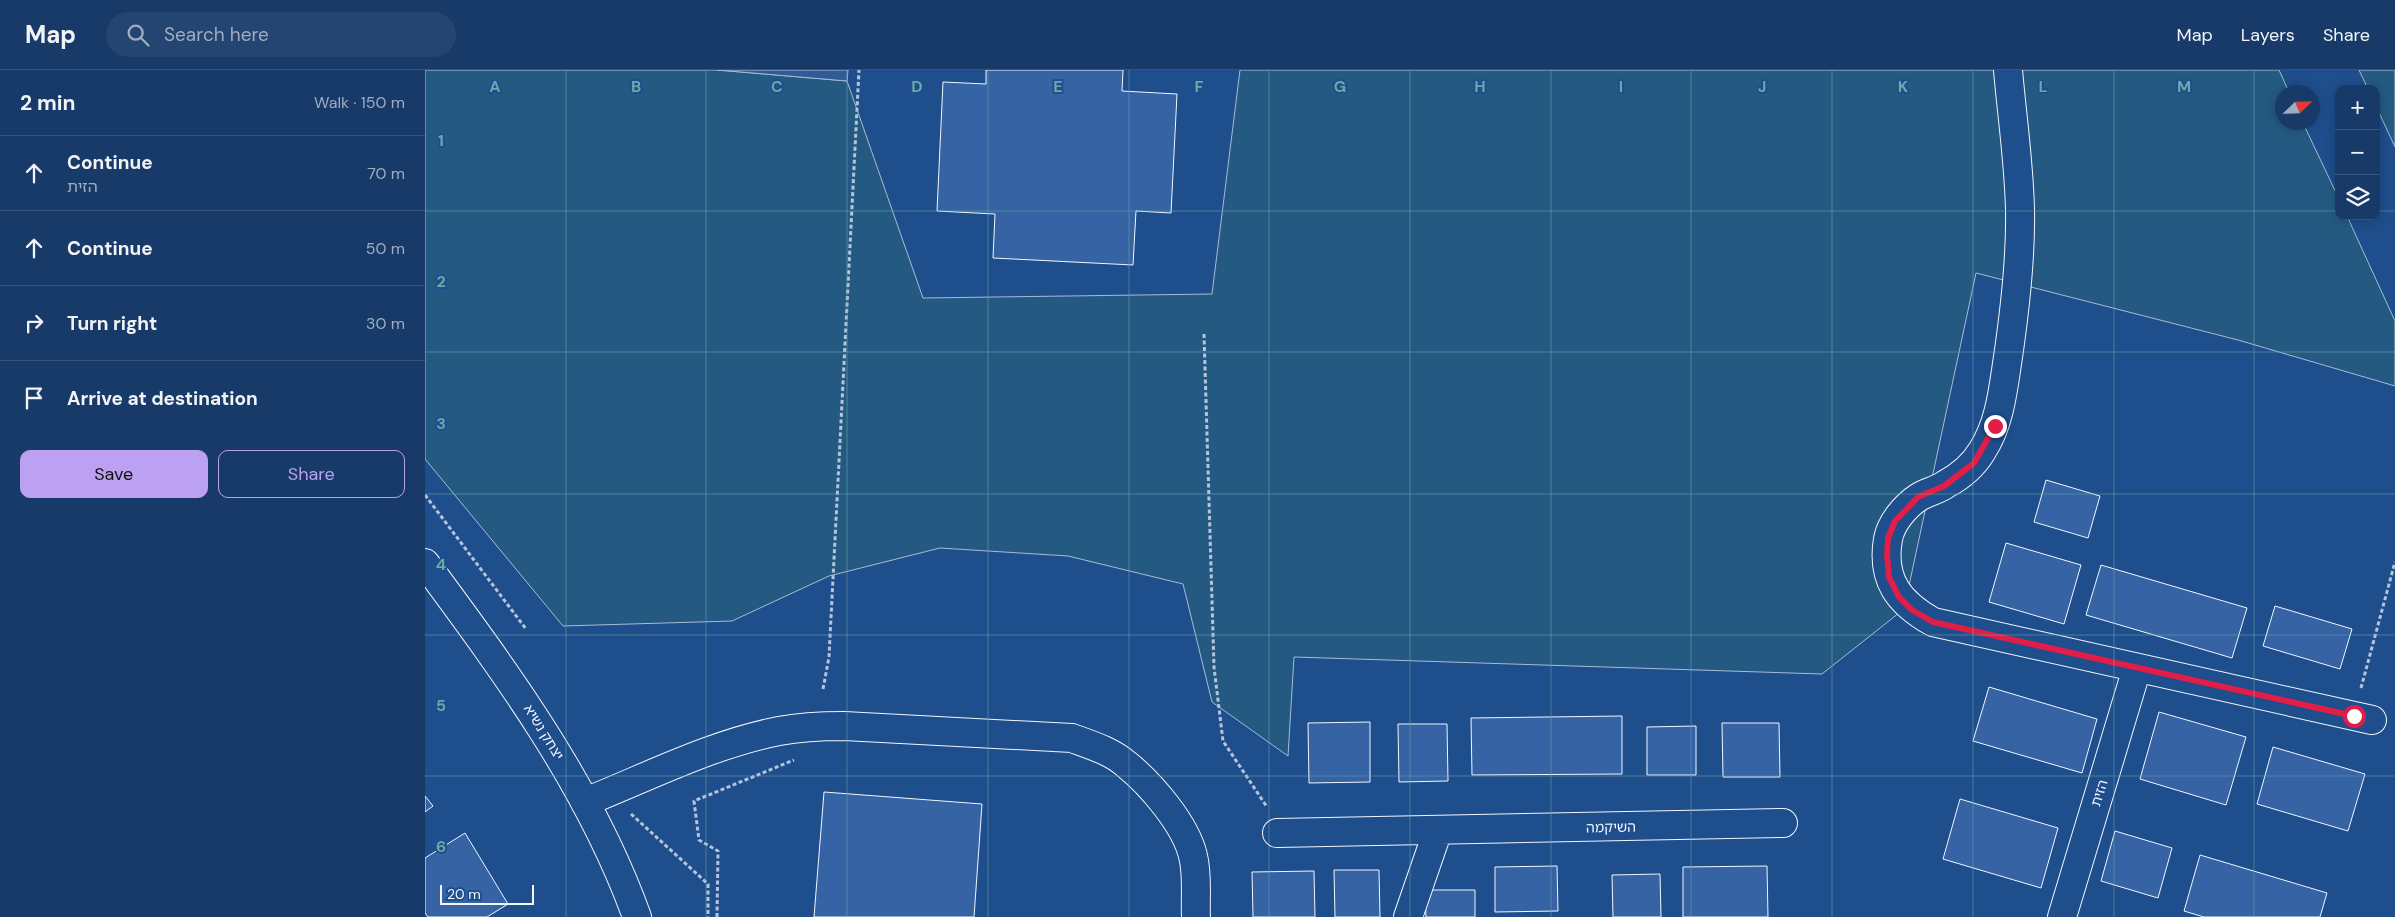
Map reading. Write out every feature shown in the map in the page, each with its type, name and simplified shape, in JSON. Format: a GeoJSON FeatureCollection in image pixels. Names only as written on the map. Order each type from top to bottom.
{"type":"FeatureCollection","features":[{"type":"Feature","properties":{"kind":"street"},"geometry":{"type":"LineString","coordinates":[[2008,70],[2020,201],[2020,243],[2013,324],[2002,399],[1995,426],[1974,463],[1944,486],[1918,497],[1895,521],[1888,538],[1887,556],[1889,577],[1899,597],[1912,610],[1933,622],[2363,718]]}},
{"type":"Feature","properties":{"kind":"street","name":"יצחק נשיא"},"geometry":{"type":"LineString","coordinates":[[425,563],[510,678],[573,779],[596,798],[637,917]]}},
{"type":"Feature","properties":{"kind":"street","name":"הזית"},"geometry":{"type":"LineString","coordinates":[[2063,917],[2137,668]]}},
{"type":"Feature","properties":{"kind":"street"},"geometry":{"type":"LineString","coordinates":[[596,798],[710,751],[779,731],[844,726],[1072,738],[1097,747],[1126,764],[1169,810],[1184,833],[1193,856],[1196,917]]}},
{"type":"Feature","properties":{"kind":"street","name":"השיקמה"},"geometry":{"type":"LineString","coordinates":[[1277,833],[1783,823]]}},
{"type":"Feature","properties":{"kind":"street"},"geometry":{"type":"LineString","coordinates":[[1408,917],[1437,830]]}},
{"type":"Feature","properties":{"kind":"path"},"geometry":{"type":"LineString","coordinates":[[823,689],[829,657],[859,70]]}},
{"type":"Feature","properties":{"kind":"path"},"geometry":{"type":"LineString","coordinates":[[1204,334],[1214,667],[1223,741],[1268,809],[1277,833]]}},
{"type":"Feature","properties":{"kind":"path"},"geometry":{"type":"LineString","coordinates":[[425,495],[526,630]]}},
{"type":"Feature","properties":{"kind":"path"},"geometry":{"type":"LineString","coordinates":[[2363,718],[2395,562]]}},
{"type":"Feature","properties":{"kind":"path"},"geometry":{"type":"LineString","coordinates":[[717,917],[718,851],[699,840],[694,800],[803,757]]}},
{"type":"Feature","properties":{"kind":"path"},"geometry":{"type":"LineString","coordinates":[[596,798],[708,884],[708,917]]}},
{"type":"Feature","properties":{"kind":"shaded area"},"geometry":{"type":"Polygon","coordinates":[[[425,70],[717,70],[847,81],[923,298],[1212,294],[1240,70],[2279,70],[2286,85],[2275,85],[2275,130],[2306,130],[2335,191],[2335,220],[2349,220],[2395,321],[2395,386],[2238,340],[1976,273],[1904,609],[1822,674],[1294,657],[1288,756],[1212,702],[1183,584],[1068,556],[940,548],[829,576],[732,621],[563,626],[425,459],[425,70]]]}},
{"type":"Feature","properties":{"kind":"shaded area"},"geometry":{"type":"Polygon","coordinates":[[[717,70],[848,70],[847,81],[717,70]]]}},
{"type":"Feature","properties":{"kind":"shaded area"},"geometry":{"type":"Polygon","coordinates":[[[2359,70],[2395,70],[2395,147],[2380,115],[2380,85],[2366,85],[2359,70]]]}},
{"type":"Feature","properties":{"kind":"building"},"geometry":{"type":"Polygon","coordinates":[[[986,70],[1123,70],[1122,91],[1177,94],[1171,213],[1136,211],[1133,265],[993,258],[995,214],[937,211],[943,82],[986,84],[986,70]]]}},
{"type":"Feature","properties":{"kind":"building"},"geometry":{"type":"Polygon","coordinates":[[[2046,480],[2100,496],[2088,538],[2034,522],[2046,480]]]}},
{"type":"Feature","properties":{"kind":"building"},"geometry":{"type":"Polygon","coordinates":[[[2006,543],[2081,565],[2064,624],[1989,602],[2006,543]]]}},
{"type":"Feature","properties":{"kind":"building"},"geometry":{"type":"Polygon","coordinates":[[[2101,565],[2247,608],[2232,658],[2086,615],[2101,565]]]}},
{"type":"Feature","properties":{"kind":"building"},"geometry":{"type":"Polygon","coordinates":[[[2275,606],[2352,629],[2340,669],[2263,646],[2275,606]]]}},
{"type":"Feature","properties":{"kind":"building"},"geometry":{"type":"Polygon","coordinates":[[[1989,687],[2097,719],[2082,773],[1973,741],[1989,687]]]}},
{"type":"Feature","properties":{"kind":"building"},"geometry":{"type":"Polygon","coordinates":[[[2159,712],[2246,737],[2226,805],[2140,779],[2159,712]]]}},
{"type":"Feature","properties":{"kind":"building"},"geometry":{"type":"Polygon","coordinates":[[[1622,716],[1622,774],[1472,775],[1471,718],[1622,716]]]}},
{"type":"Feature","properties":{"kind":"building"},"geometry":{"type":"Polygon","coordinates":[[[1370,722],[1370,782],[1309,783],[1308,723],[1370,722]]]}},
{"type":"Feature","properties":{"kind":"building"},"geometry":{"type":"Polygon","coordinates":[[[1722,723],[1779,723],[1780,777],[1723,777],[1722,723]]]}},
{"type":"Feature","properties":{"kind":"building"},"geometry":{"type":"Polygon","coordinates":[[[1398,724],[1447,724],[1448,781],[1399,782],[1398,724]]]}},
{"type":"Feature","properties":{"kind":"building"},"geometry":{"type":"Polygon","coordinates":[[[1696,726],[1696,775],[1647,775],[1647,727],[1696,726]]]}},
{"type":"Feature","properties":{"kind":"building"},"geometry":{"type":"Polygon","coordinates":[[[2273,747],[2365,774],[2348,831],[2257,804],[2273,747]]]}},
{"type":"Feature","properties":{"kind":"building"},"geometry":{"type":"Polygon","coordinates":[[[824,792],[982,804],[974,917],[814,917],[824,792]]]}},
{"type":"Feature","properties":{"kind":"building"},"geometry":{"type":"Polygon","coordinates":[[[425,796],[433,806],[425,812],[425,796]]]}},
{"type":"Feature","properties":{"kind":"building"},"geometry":{"type":"Polygon","coordinates":[[[1960,799],[2058,828],[2041,888],[1943,859],[1960,799]]]}},
{"type":"Feature","properties":{"kind":"building"},"geometry":{"type":"Polygon","coordinates":[[[2115,831],[2172,848],[2158,898],[2101,881],[2115,831]]]}},
{"type":"Feature","properties":{"kind":"building"},"geometry":{"type":"Polygon","coordinates":[[[465,833],[508,904],[487,917],[428,917],[425,913],[425,858],[465,833]]]}},
{"type":"Feature","properties":{"kind":"building"},"geometry":{"type":"Polygon","coordinates":[[[2200,855],[2327,893],[2320,917],[2204,917],[2184,911],[2200,855]]]}},
{"type":"Feature","properties":{"kind":"building"},"geometry":{"type":"Polygon","coordinates":[[[1557,866],[1558,911],[1495,912],[1495,867],[1557,866]]]}},
{"type":"Feature","properties":{"kind":"building"},"geometry":{"type":"Polygon","coordinates":[[[1767,866],[1768,917],[1683,917],[1683,867],[1767,866]]]}},
{"type":"Feature","properties":{"kind":"building"},"geometry":{"type":"Polygon","coordinates":[[[1334,870],[1379,870],[1380,917],[1335,917],[1334,870]]]}},
{"type":"Feature","properties":{"kind":"building"},"geometry":{"type":"Polygon","coordinates":[[[1314,871],[1315,917],[1253,917],[1252,872],[1314,871]]]}},
{"type":"Feature","properties":{"kind":"building"},"geometry":{"type":"Polygon","coordinates":[[[1660,874],[1661,917],[1613,917],[1612,875],[1660,874]]]}},
{"type":"Feature","properties":{"kind":"building"},"geometry":{"type":"Polygon","coordinates":[[[1425,890],[1475,890],[1475,917],[1426,917],[1425,890]]]}},
{"type":"Feature","properties":{"kind":"route"},"geometry":{"type":"LineString","coordinates":[[1995,426],[1974,463],[1944,486],[1918,497],[1895,521],[1888,538],[1889,577],[1899,597],[1912,610],[1933,622],[2354,716]]}}]}
